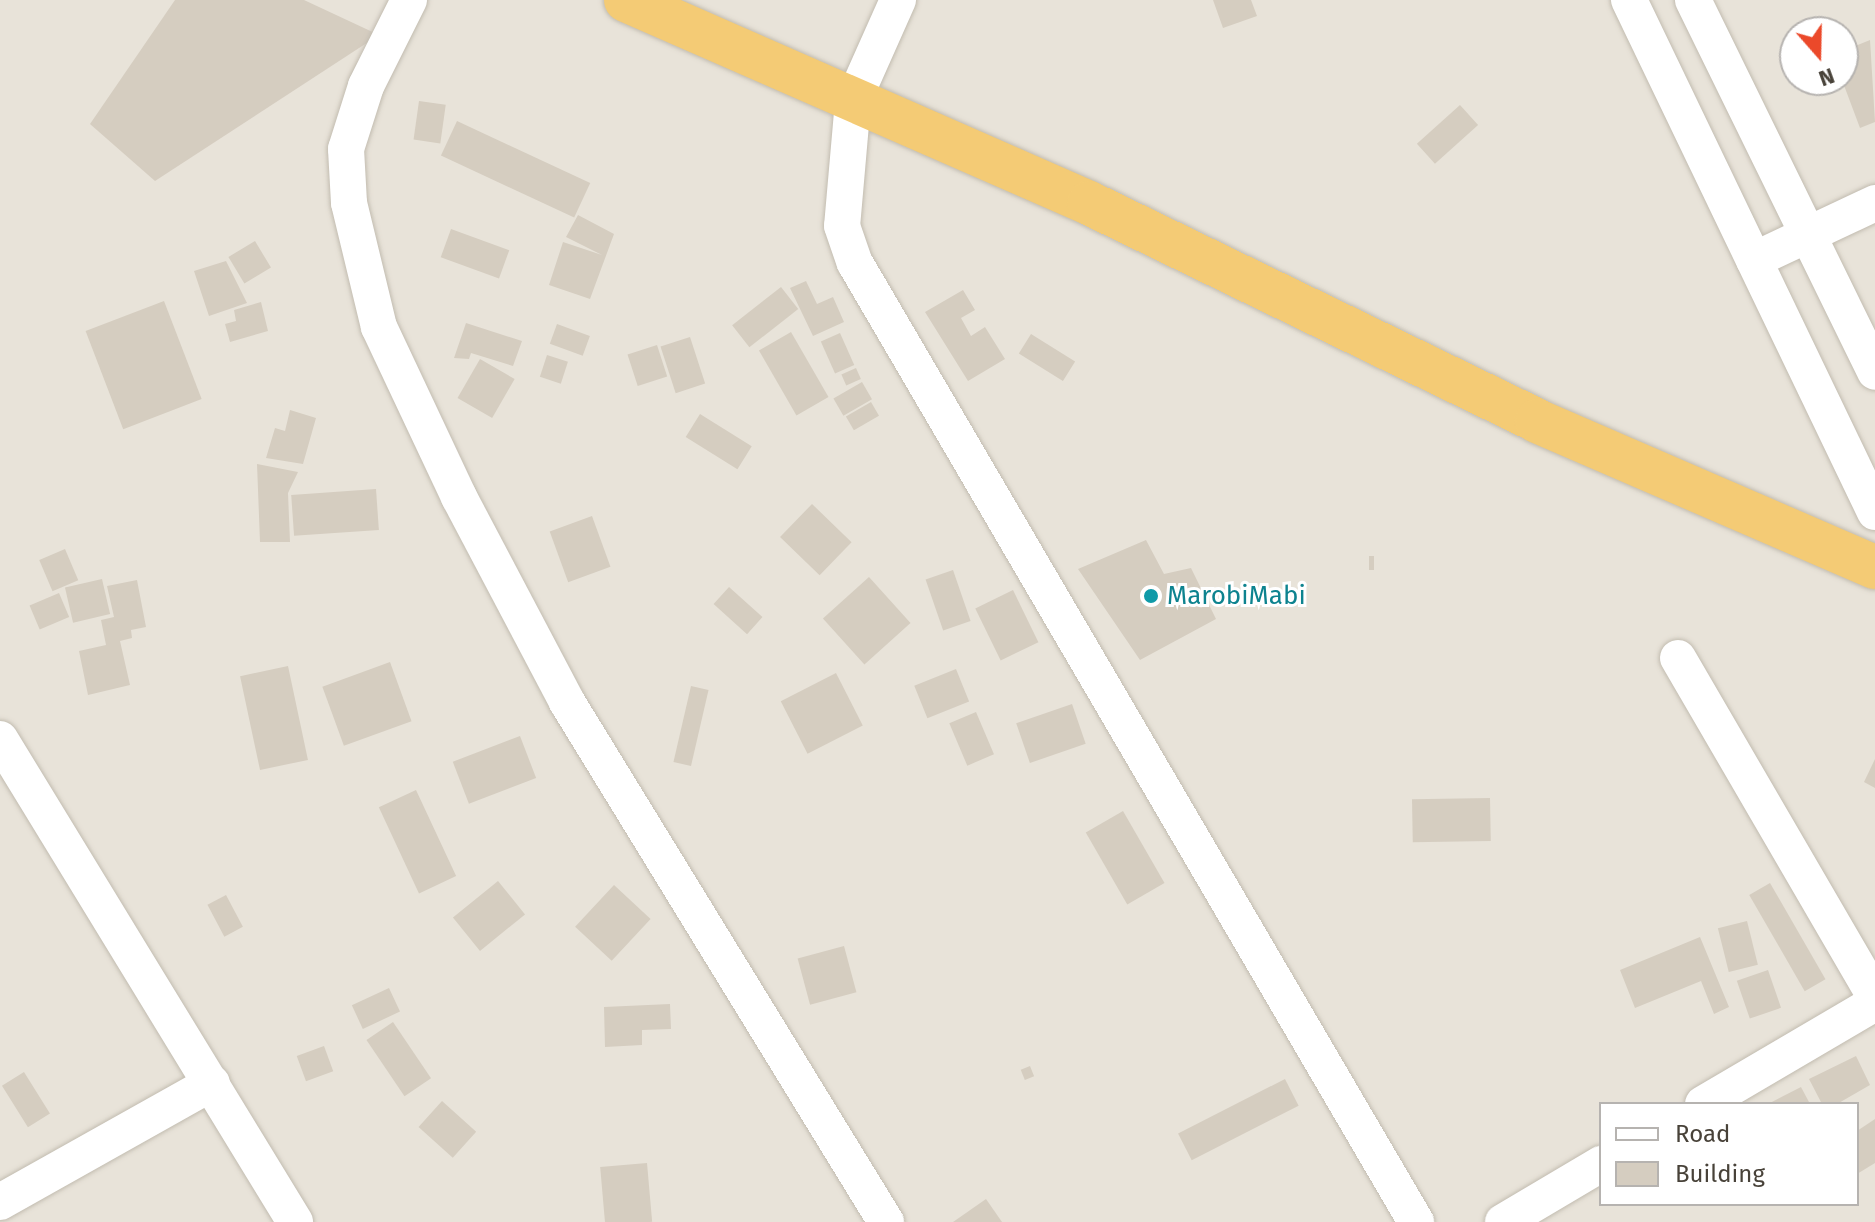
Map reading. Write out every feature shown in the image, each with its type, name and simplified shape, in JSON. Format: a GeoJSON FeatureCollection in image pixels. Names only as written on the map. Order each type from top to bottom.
{"type":"FeatureCollection","features":[{"type":"Feature","properties":{"kind":"highway"},"geometry":{"type":"LineString","coordinates":[[626,0],[1089,203],[1537,421],[1875,567]]}},
{"type":"Feature","properties":{"kind":"street"},"geometry":{"type":"LineString","coordinates":[[409,0],[366,86],[346,149],[349,203],[379,327],[459,497],[567,702],[886,1222]]}},
{"type":"Feature","properties":{"kind":"street"},"geometry":{"type":"LineString","coordinates":[[898,0],[853,101],[842,226],[855,263],[1416,1222]]}},
{"type":"Feature","properties":{"kind":"street"},"geometry":{"type":"LineString","coordinates":[[1629,0],[1875,512]]}},
{"type":"Feature","properties":{"kind":"street"},"geometry":{"type":"LineString","coordinates":[[1693,0],[1806,237],[1875,372]]}},
{"type":"Feature","properties":{"kind":"street"},"geometry":{"type":"LineString","coordinates":[[1754,260],[1875,203]]}},
{"type":"Feature","properties":{"kind":"street"},"geometry":{"type":"LineString","coordinates":[[1678,658],[1875,996]]}},
{"type":"Feature","properties":{"kind":"street"},"geometry":{"type":"LineString","coordinates":[[0,739],[295,1222]]}},
{"type":"Feature","properties":{"kind":"street"},"geometry":{"type":"LineString","coordinates":[[1706,1102],[1875,1003]]}},
{"type":"Feature","properties":{"kind":"street"},"geometry":{"type":"LineString","coordinates":[[0,1202],[212,1083]]}},
{"type":"Feature","properties":{"kind":"street"},"geometry":{"type":"LineString","coordinates":[[1503,1222],[1599,1165]]}},
{"type":"Feature","properties":{"kind":"shaded area"},"geometry":{"type":"Polygon","coordinates":[[[0,0],[1875,0],[1875,1222],[0,1222],[0,0]]]}},
{"type":"Feature","properties":{"kind":"building"},"geometry":{"type":"Polygon","coordinates":[[[175,0],[304,0],[379,35],[155,181],[90,124],[175,0]]]}},
{"type":"Feature","properties":{"kind":"building"},"geometry":{"type":"Polygon","coordinates":[[[1213,0],[1251,0],[1257,16],[1223,28],[1213,0]]]}},
{"type":"Feature","properties":{"kind":"building"},"geometry":{"type":"Polygon","coordinates":[[[1870,40],[1875,122],[1860,128],[1848,96],[1859,96],[1859,44],[1870,40]]]}},
{"type":"Feature","properties":{"kind":"building"},"geometry":{"type":"Polygon","coordinates":[[[419,101],[446,105],[440,143],[414,140],[419,101]]]}},
{"type":"Feature","properties":{"kind":"building"},"geometry":{"type":"Polygon","coordinates":[[[1460,105],[1478,125],[1435,164],[1417,144],[1460,105]]]}},
{"type":"Feature","properties":{"kind":"building"},"geometry":{"type":"Polygon","coordinates":[[[457,121],[590,183],[574,218],[441,155],[457,121]]]}},
{"type":"Feature","properties":{"kind":"building"},"geometry":{"type":"Polygon","coordinates":[[[578,215],[614,234],[590,299],[549,285],[563,242],[602,255],[566,237],[578,215]]]}},
{"type":"Feature","properties":{"kind":"building"},"geometry":{"type":"Polygon","coordinates":[[[451,229],[509,250],[499,278],[441,257],[451,229]]]}},
{"type":"Feature","properties":{"kind":"building"},"geometry":{"type":"Polygon","coordinates":[[[255,241],[271,268],[244,284],[228,257],[255,241]]]}},
{"type":"Feature","properties":{"kind":"building"},"geometry":{"type":"Polygon","coordinates":[[[226,261],[247,303],[209,316],[194,271],[226,261]]]}},
{"type":"Feature","properties":{"kind":"building"},"geometry":{"type":"Polygon","coordinates":[[[806,281],[817,304],[833,297],[844,322],[813,336],[790,288],[806,281]]]}},
{"type":"Feature","properties":{"kind":"building"},"geometry":{"type":"Polygon","coordinates":[[[781,287],[798,309],[749,347],[732,325],[781,287]]]}},
{"type":"Feature","properties":{"kind":"building"},"geometry":{"type":"Polygon","coordinates":[[[963,290],[975,310],[961,318],[971,336],[985,327],[1005,359],[968,381],[925,312],[963,290]]]}},
{"type":"Feature","properties":{"kind":"building"},"geometry":{"type":"Polygon","coordinates":[[[164,301],[202,399],[123,429],[86,331],[164,301]]]}},
{"type":"Feature","properties":{"kind":"building"},"geometry":{"type":"Polygon","coordinates":[[[261,302],[268,331],[230,342],[225,324],[236,321],[234,310],[261,302]]]}},
{"type":"Feature","properties":{"kind":"building"},"geometry":{"type":"Polygon","coordinates":[[[466,323],[522,341],[513,366],[471,353],[469,359],[454,358],[466,323]]]}},
{"type":"Feature","properties":{"kind":"building"},"geometry":{"type":"Polygon","coordinates":[[[557,324],[590,336],[583,356],[550,344],[557,324]]]}},
{"type":"Feature","properties":{"kind":"building"},"geometry":{"type":"Polygon","coordinates":[[[791,332],[828,397],[796,415],[759,350],[791,332]]]}},
{"type":"Feature","properties":{"kind":"building"},"geometry":{"type":"Polygon","coordinates":[[[840,333],[854,365],[835,374],[821,342],[840,333]]]}},
{"type":"Feature","properties":{"kind":"building"},"geometry":{"type":"Polygon","coordinates":[[[1031,334],[1075,362],[1063,381],[1019,354],[1031,334]]]}},
{"type":"Feature","properties":{"kind":"building"},"geometry":{"type":"Polygon","coordinates":[[[690,337],[705,384],[676,393],[661,347],[690,337]]]}},
{"type":"Feature","properties":{"kind":"building"},"geometry":{"type":"Polygon","coordinates":[[[657,345],[667,376],[638,386],[628,355],[657,345]]]}},
{"type":"Feature","properties":{"kind":"building"},"geometry":{"type":"Polygon","coordinates":[[[547,355],[568,362],[561,384],[540,377],[547,355]]]}},
{"type":"Feature","properties":{"kind":"building"},"geometry":{"type":"Polygon","coordinates":[[[480,359],[515,379],[492,418],[458,398],[480,359]]]}},
{"type":"Feature","properties":{"kind":"building"},"geometry":{"type":"Polygon","coordinates":[[[856,368],[861,379],[846,385],[841,375],[856,368]]]}},
{"type":"Feature","properties":{"kind":"building"},"geometry":{"type":"Polygon","coordinates":[[[862,382],[872,399],[843,416],[833,399],[862,382]]]}},
{"type":"Feature","properties":{"kind":"building"},"geometry":{"type":"Polygon","coordinates":[[[871,402],[879,416],[854,430],[846,416],[871,402]]]}},
{"type":"Feature","properties":{"kind":"building"},"geometry":{"type":"Polygon","coordinates":[[[290,410],[316,418],[303,464],[266,458],[275,428],[285,431],[290,410]]]}},
{"type":"Feature","properties":{"kind":"building"},"geometry":{"type":"Polygon","coordinates":[[[700,414],[752,446],[737,469],[686,437],[700,414]]]}},
{"type":"Feature","properties":{"kind":"building"},"geometry":{"type":"Polygon","coordinates":[[[257,464],[298,472],[288,493],[290,542],[260,542],[257,464]]]}},
{"type":"Feature","properties":{"kind":"building"},"geometry":{"type":"Polygon","coordinates":[[[376,489],[379,530],[294,536],[291,495],[376,489]]]}},
{"type":"Feature","properties":{"kind":"building"},"geometry":{"type":"Polygon","coordinates":[[[812,504],[852,542],[820,575],[780,537],[812,504]]]}},
{"type":"Feature","properties":{"kind":"building"},"geometry":{"type":"Polygon","coordinates":[[[592,516],[610,567],[568,582],[550,531],[592,516]]]}},
{"type":"Feature","properties":{"kind":"building","name":"MarobiMabi"},"geometry":{"type":"Polygon","coordinates":[[[1146,540],[1164,574],[1191,568],[1216,619],[1140,660],[1078,569],[1146,540]]]}},
{"type":"Feature","properties":{"kind":"building"},"geometry":{"type":"Polygon","coordinates":[[[65,549],[78,580],[53,591],[39,560],[65,549]]]}},
{"type":"Feature","properties":{"kind":"building"},"geometry":{"type":"Polygon","coordinates":[[[1369,556],[1374,556],[1374,570],[1369,570],[1369,556]]]}},
{"type":"Feature","properties":{"kind":"building"},"geometry":{"type":"Polygon","coordinates":[[[953,570],[971,621],[943,630],[926,579],[953,570]]]}},
{"type":"Feature","properties":{"kind":"building"},"geometry":{"type":"Polygon","coordinates":[[[869,577],[910,623],[864,665],[823,618],[869,577]]]}},
{"type":"Feature","properties":{"kind":"building"},"geometry":{"type":"Polygon","coordinates":[[[102,579],[110,614],[73,623],[65,588],[102,579]]]}},
{"type":"Feature","properties":{"kind":"building"},"geometry":{"type":"Polygon","coordinates":[[[137,580],[146,627],[131,630],[132,638],[120,641],[130,685],[88,695],[79,651],[106,645],[101,620],[114,617],[107,586],[137,580]]]}},
{"type":"Feature","properties":{"kind":"building"},"geometry":{"type":"Polygon","coordinates":[[[729,587],[762,617],[747,634],[714,604],[729,587]]]}},
{"type":"Feature","properties":{"kind":"building"},"geometry":{"type":"Polygon","coordinates":[[[1013,590],[1038,642],[1001,661],[975,608],[1013,590]]]}},
{"type":"Feature","properties":{"kind":"building"},"geometry":{"type":"Polygon","coordinates":[[[59,593],[69,617],[40,629],[30,606],[59,593]]]}},
{"type":"Feature","properties":{"kind":"building"},"geometry":{"type":"Polygon","coordinates":[[[390,662],[412,721],[344,746],[322,687],[390,662]]]}},
{"type":"Feature","properties":{"kind":"building"},"geometry":{"type":"Polygon","coordinates":[[[288,666],[308,760],[260,770],[240,676],[288,666]]]}},
{"type":"Feature","properties":{"kind":"building"},"geometry":{"type":"Polygon","coordinates":[[[956,669],[969,701],[927,718],[914,686],[956,669]]]}},
{"type":"Feature","properties":{"kind":"building"},"geometry":{"type":"Polygon","coordinates":[[[836,673],[863,726],[808,754],[781,701],[836,673]]]}},
{"type":"Feature","properties":{"kind":"building"},"geometry":{"type":"Polygon","coordinates":[[[691,686],[709,690],[691,766],[673,762],[691,686]]]}},
{"type":"Feature","properties":{"kind":"building"},"geometry":{"type":"Polygon","coordinates":[[[1072,704],[1086,744],[1030,763],[1016,723],[1072,704]]]}},
{"type":"Feature","properties":{"kind":"building"},"geometry":{"type":"Polygon","coordinates":[[[976,712],[994,754],[967,766],[949,723],[976,712]]]}},
{"type":"Feature","properties":{"kind":"building"},"geometry":{"type":"Polygon","coordinates":[[[520,736],[536,778],[469,804],[453,762],[520,736]]]}},
{"type":"Feature","properties":{"kind":"building"},"geometry":{"type":"Polygon","coordinates":[[[1875,759],[1875,788],[1864,782],[1875,759]]]}},
{"type":"Feature","properties":{"kind":"building"},"geometry":{"type":"Polygon","coordinates":[[[416,790],[456,876],[419,893],[379,807],[416,790]]]}},
{"type":"Feature","properties":{"kind":"building"},"geometry":{"type":"Polygon","coordinates":[[[1490,798],[1491,841],[1413,842],[1412,799],[1490,798]]]}},
{"type":"Feature","properties":{"kind":"building"},"geometry":{"type":"Polygon","coordinates":[[[1123,811],[1164,883],[1127,904],[1086,832],[1123,811]]]}},
{"type":"Feature","properties":{"kind":"building"},"geometry":{"type":"Polygon","coordinates":[[[498,881],[525,914],[480,951],[453,918],[498,881]]]}},
{"type":"Feature","properties":{"kind":"building"},"geometry":{"type":"Polygon","coordinates":[[[1770,883],[1826,979],[1805,991],[1749,895],[1770,883]]]}},
{"type":"Feature","properties":{"kind":"building"},"geometry":{"type":"Polygon","coordinates":[[[614,885],[651,919],[612,961],[575,927],[614,885]]]}},
{"type":"Feature","properties":{"kind":"building"},"geometry":{"type":"Polygon","coordinates":[[[226,895],[243,927],[224,937],[207,905],[226,895]]]}},
{"type":"Feature","properties":{"kind":"building"},"geometry":{"type":"Polygon","coordinates":[[[1747,921],[1758,965],[1729,972],[1718,928],[1747,921]]]}},
{"type":"Feature","properties":{"kind":"building"},"geometry":{"type":"Polygon","coordinates":[[[1700,937],[1729,1007],[1714,1014],[1701,981],[1635,1008],[1620,970],[1700,937]]]}},
{"type":"Feature","properties":{"kind":"building"},"geometry":{"type":"Polygon","coordinates":[[[844,946],[856,992],[810,1005],[798,958],[844,946]]]}},
{"type":"Feature","properties":{"kind":"building"},"geometry":{"type":"Polygon","coordinates":[[[1768,970],[1781,1008],[1750,1019],[1737,981],[1768,970]]]}},
{"type":"Feature","properties":{"kind":"building"},"geometry":{"type":"Polygon","coordinates":[[[389,988],[400,1012],[363,1029],[352,1005],[389,988]]]}},
{"type":"Feature","properties":{"kind":"building"},"geometry":{"type":"Polygon","coordinates":[[[670,1004],[671,1029],[642,1030],[642,1045],[605,1047],[604,1007],[670,1004]]]}},
{"type":"Feature","properties":{"kind":"building"},"geometry":{"type":"Polygon","coordinates":[[[393,1022],[431,1078],[404,1096],[366,1040],[393,1022]]]}},
{"type":"Feature","properties":{"kind":"building"},"geometry":{"type":"Polygon","coordinates":[[[324,1046],[333,1071],[306,1081],[297,1056],[324,1046]]]}},
{"type":"Feature","properties":{"kind":"building"},"geometry":{"type":"Polygon","coordinates":[[[1856,1056],[1870,1085],[1840,1102],[1821,1102],[1809,1079],[1856,1056]]]}},
{"type":"Feature","properties":{"kind":"building"},"geometry":{"type":"Polygon","coordinates":[[[1030,1066],[1034,1076],[1025,1080],[1021,1070],[1030,1066]]]}},
{"type":"Feature","properties":{"kind":"building"},"geometry":{"type":"Polygon","coordinates":[[[24,1072],[50,1114],[28,1127],[2,1086],[24,1072]]]}},
{"type":"Feature","properties":{"kind":"building"},"geometry":{"type":"Polygon","coordinates":[[[1285,1079],[1299,1106],[1192,1160],[1178,1133],[1285,1079]]]}},
{"type":"Feature","properties":{"kind":"building"},"geometry":{"type":"Polygon","coordinates":[[[1801,1087],[1809,1102],[1772,1102],[1801,1087]]]}},
{"type":"Feature","properties":{"kind":"building"},"geometry":{"type":"Polygon","coordinates":[[[442,1101],[476,1132],[453,1158],[419,1127],[442,1101]]]}},
{"type":"Feature","properties":{"kind":"building"},"geometry":{"type":"Polygon","coordinates":[[[1875,1119],[1875,1163],[1859,1173],[1859,1130],[1875,1119]]]}},
{"type":"Feature","properties":{"kind":"building"},"geometry":{"type":"Polygon","coordinates":[[[647,1163],[652,1222],[605,1222],[600,1167],[647,1163]]]}},
{"type":"Feature","properties":{"kind":"building"},"geometry":{"type":"Polygon","coordinates":[[[986,1199],[1002,1222],[953,1222],[986,1199]]]}},
{"type":"Feature","properties":{"kind":"place","name":"MarobiMabi"},"geometry":{"type":"Point","coordinates":[1151,596]}}]}
